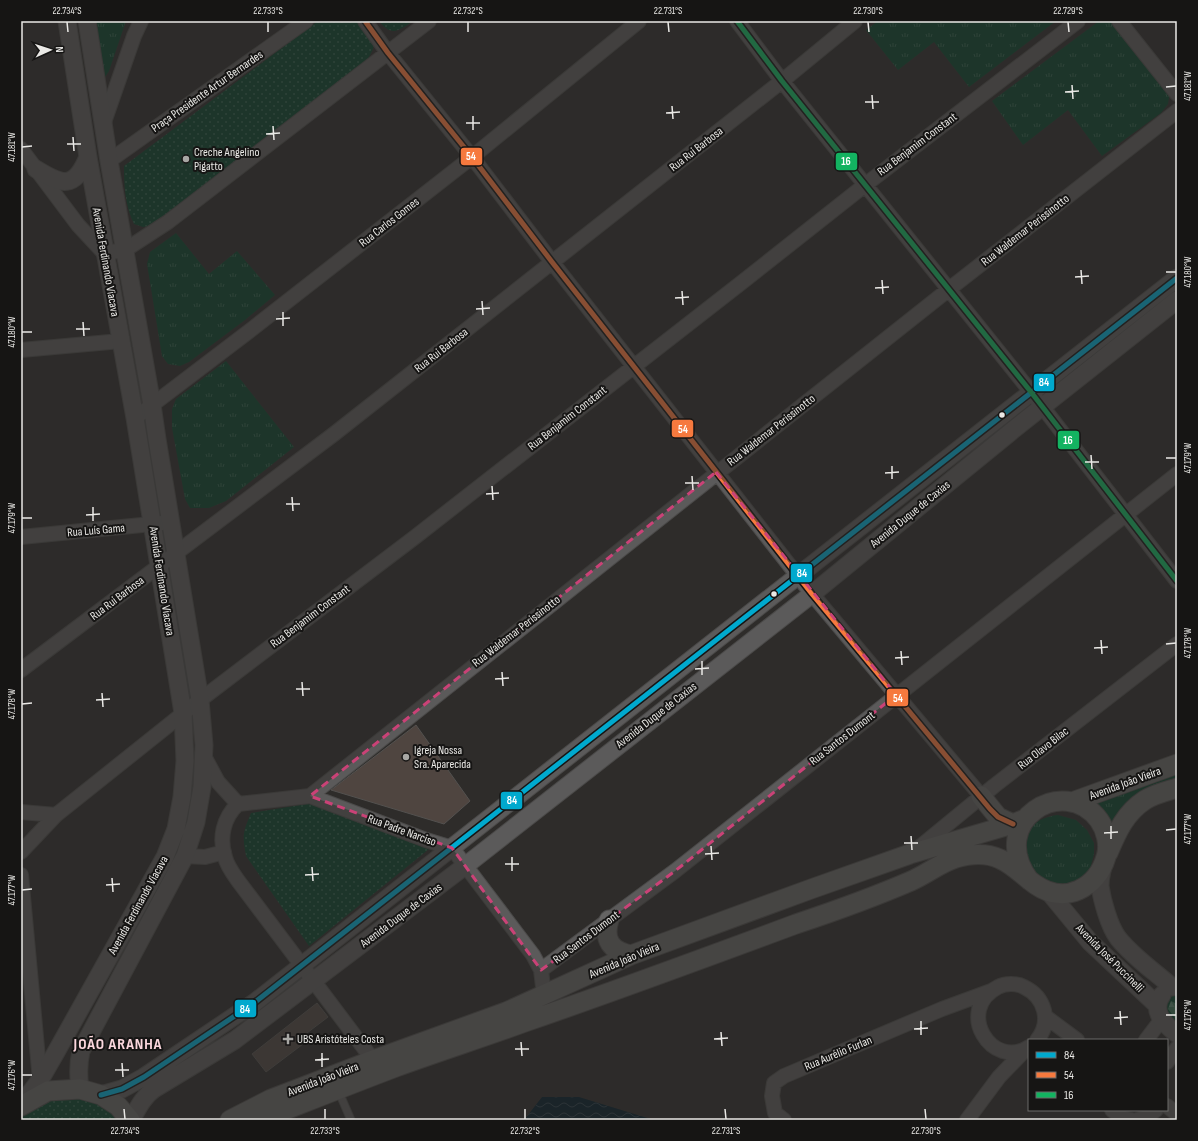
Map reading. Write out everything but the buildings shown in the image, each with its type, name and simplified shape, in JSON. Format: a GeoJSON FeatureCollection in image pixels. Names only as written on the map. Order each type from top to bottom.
{"type":"FeatureCollection","features":[{"type":"Feature","properties":{"kind":"main road","name":"Avenida João Vieira"},"geometry":{"type":"LineString","coordinates":[[1072,802],[1177,764]]}},
{"type":"Feature","properties":{"kind":"main road","name":"Avenida João Vieira"},"geometry":{"type":"LineString","coordinates":[[1108,853],[1122,822],[1131,811],[1146,799],[1177,788]]}},
{"type":"Feature","properties":{"kind":"main road"},"geometry":{"type":"LineString","coordinates":[[981,796],[998,817],[1019,821],[1038,807],[1055,801],[1072,802],[1088,809],[1100,820],[1106,836],[1108,853],[1102,870],[1092,882],[1078,890],[1068,893],[1048,891],[1038,887],[1029,880],[1021,869],[1019,863],[1016,843],[1019,830],[1019,821]]}},
{"type":"Feature","properties":{"kind":"main road","name":"Avenida João Vieira"},"geometry":{"type":"LineString","coordinates":[[230,1120],[271,1099],[506,1012],[631,955],[910,854],[1019,821]]}},
{"type":"Feature","properties":{"kind":"main road","name":"Avenida João Vieira"},"geometry":{"type":"LineString","coordinates":[[260,1120],[405,1064],[530,1021],[798,924],[911,881],[954,859],[965,856],[994,857],[1011,865],[1029,880]]}},
{"type":"Feature","properties":{"kind":"main road"},"geometry":{"type":"LineString","coordinates":[[609,920],[607,936],[610,942],[622,953],[631,955]]}},
{"type":"Feature","properties":{"kind":"main road"},"geometry":{"type":"LineString","coordinates":[[21,1106],[48,1091],[80,1089],[101,1095],[118,1106],[131,1120]]}},
{"type":"Feature","properties":{"kind":"street","name":"Avenida Ferdinando Viacava"},"geometry":{"type":"LineString","coordinates":[[21,1106],[40,1080],[165,857],[176,829],[182,797],[185,761],[183,713],[160,566],[135,418],[104,253],[67,21]]}},
{"type":"Feature","properties":{"kind":"street","name":"Avenida Ferdinando Viacava"},"geometry":{"type":"LineString","coordinates":[[80,1089],[78,1064],[81,1051],[185,856],[196,822],[202,786],[204,756],[200,700],[152,405],[86,21]]}},
{"type":"Feature","properties":{"kind":"street"},"geometry":{"type":"LineString","coordinates":[[103,126],[134,36],[141,21]]}},
{"type":"Feature","properties":{"kind":"street","name":"Praça Presidente Artur Bernardes"},"geometry":{"type":"LineString","coordinates":[[109,161],[306,21]]}},
{"type":"Feature","properties":{"kind":"street"},"geometry":{"type":"LineString","coordinates":[[365,21],[388,53],[472,157],[552,262],[812,594],[981,796]]}},
{"type":"Feature","properties":{"kind":"street"},"geometry":{"type":"LineString","coordinates":[[21,149],[78,225],[104,253],[125,250],[168,222],[428,21]]}},
{"type":"Feature","properties":{"kind":"street","name":"Rua Carlos Gomes"},"geometry":{"type":"LineString","coordinates":[[135,418],[472,157],[639,21]]}},
{"type":"Feature","properties":{"kind":"street"},"geometry":{"type":"LineString","coordinates":[[737,21],[782,81],[1031,392],[1177,581]]}},
{"type":"Feature","properties":{"kind":"street","name":"Rua Rui Barbosa"},"geometry":{"type":"LineString","coordinates":[[21,670],[334,434],[782,81],[855,21]]}},
{"type":"Feature","properties":{"kind":"street","name":"Rua Benjamim Constant"},"geometry":{"type":"LineString","coordinates":[[21,852],[56,815],[183,713],[415,536],[741,283],[865,184],[1078,21]]}},
{"type":"Feature","properties":{"kind":"street"},"geometry":{"type":"LineString","coordinates":[[1119,21],[1177,94]]}},
{"type":"Feature","properties":{"kind":"street","name":"Rua Waldemar Perissinotto"},"geometry":{"type":"LineString","coordinates":[[310,796],[716,472],[1177,111]]}},
{"type":"Feature","properties":{"kind":"street"},"geometry":{"type":"LineString","coordinates":[[36,170],[59,182],[67,182],[78,175],[84,168],[88,158]]}},
{"type":"Feature","properties":{"kind":"street","name":"Avenida Duque de Caxias"},"geometry":{"type":"LineString","coordinates":[[101,1095],[122,1089],[144,1077],[254,1003],[1177,278]]}},
{"type":"Feature","properties":{"kind":"street","name":"Avenida Duque de Caxias"},"geometry":{"type":"LineString","coordinates":[[131,1120],[140,1104],[150,1091],[235,1040],[465,866],[812,594],[1042,407],[1177,300]]}},
{"type":"Feature","properties":{"kind":"street"},"geometry":{"type":"LineString","coordinates":[[21,350],[121,341]]}},
{"type":"Feature","properties":{"kind":"street","name":"Rua Santos Dumont"},"geometry":{"type":"LineString","coordinates":[[542,970],[675,871],[1177,474]]}},
{"type":"Feature","properties":{"kind":"street","name":"Rua Luís Gama"},"geometry":{"type":"LineString","coordinates":[[21,537],[171,522]]}},
{"type":"Feature","properties":{"kind":"street","name":"Rua Olavo Bilac"},"geometry":{"type":"LineString","coordinates":[[910,854],[981,796],[1177,644]]}},
{"type":"Feature","properties":{"kind":"street"},"geometry":{"type":"LineString","coordinates":[[204,756],[218,782],[238,804],[231,811],[224,825],[225,858],[239,882],[373,1060]]}},
{"type":"Feature","properties":{"kind":"street","name":"Rua Padre Narciso"},"geometry":{"type":"LineString","coordinates":[[238,804],[310,796],[426,840],[452,848],[533,955],[542,970],[544,995]]}},
{"type":"Feature","properties":{"kind":"street"},"geometry":{"type":"LineString","coordinates":[[21,812],[56,815]]}},
{"type":"Feature","properties":{"kind":"street"},"geometry":{"type":"LineString","coordinates":[[185,856],[205,857],[224,852]]}},
{"type":"Feature","properties":{"kind":"street","name":"Avenida José Puccinelli"},"geometry":{"type":"LineString","coordinates":[[1102,870],[1100,885],[1110,923],[1117,937],[1133,953],[1175,987]]}},
{"type":"Feature","properties":{"kind":"street"},"geometry":{"type":"LineString","coordinates":[[21,875],[40,1080]]}},
{"type":"Feature","properties":{"kind":"street","name":"Avenida José Puccinelli"},"geometry":{"type":"LineString","coordinates":[[1048,891],[1090,942],[1160,1012],[1166,1026],[1177,1034]]}},
{"type":"Feature","properties":{"kind":"street"},"geometry":{"type":"LineString","coordinates":[[1028,1046],[1016,1052],[1004,1051],[995,1047],[981,1032],[978,1022],[978,1012],[985,997],[991,991],[1000,986],[1011,984],[1021,985],[1031,990],[1039,997],[1044,1006],[1046,1017],[1044,1027],[1037,1039]]}},
{"type":"Feature","properties":{"kind":"street"},"geometry":{"type":"LineString","coordinates":[[1146,1039],[1160,1012],[1160,997],[1166,991],[1175,987]]}},
{"type":"Feature","properties":{"kind":"street","name":"Rua Aurélio Furlan"},"geometry":{"type":"LineString","coordinates":[[784,1120],[776,1113],[772,1096],[774,1083],[784,1076],[942,1009],[991,991]]}},
{"type":"Feature","properties":{"kind":"street","name":"Rua Aurélio Furlan"},"geometry":{"type":"LineString","coordinates":[[942,1009],[978,1012]]}},
{"type":"Feature","properties":{"kind":"street"},"geometry":{"type":"LineString","coordinates":[[1046,1017],[1076,1039]]}},
{"type":"Feature","properties":{"kind":"street"},"geometry":{"type":"LineString","coordinates":[[967,1120],[1000,1077],[1028,1048]]}},
{"type":"Feature","properties":{"kind":"street"},"geometry":{"type":"LineString","coordinates":[[1168,1061],[1177,1048]]}},
{"type":"Feature","properties":{"kind":"street"},"geometry":{"type":"LineString","coordinates":[[1000,1077],[1004,1051]]}},
{"type":"Feature","properties":{"kind":"street"},"geometry":{"type":"LineString","coordinates":[[1168,1107],[1177,1114]]}},
{"type":"Feature","properties":{"kind":"street"},"geometry":{"type":"LineString","coordinates":[[1113,1111],[1123,1118],[1132,1120]]}},
{"type":"Feature","properties":{"kind":"street"},"geometry":{"type":"LineString","coordinates":[[1139,1120],[1155,1111]]}},
{"type":"Feature","properties":{"kind":"lane"},"geometry":{"type":"LineString","coordinates":[[338,1090],[351,1120]]}},
{"type":"Feature","properties":{"kind":"highlighted area"},"geometry":{"type":"Polygon","coordinates":[[[716,472],[896,695],[675,871],[541,970],[452,848],[310,796],[716,472]]]}},
{"type":"Feature","properties":{"kind":"green space"},"geometry":{"type":"Polygon","coordinates":[[[91,21],[126,21],[109,71],[103,80],[91,21]]]}},
{"type":"Feature","properties":{"kind":"green space"},"geometry":{"type":"Polygon","coordinates":[[[318,21],[366,21],[376,36],[373,49],[368,59],[249,152],[150,226],[143,227],[134,224],[126,196],[124,166],[318,21]]]}},
{"type":"Feature","properties":{"kind":"green space"},"geometry":{"type":"Polygon","coordinates":[[[379,21],[413,21],[399,30],[391,31],[383,26],[379,21]]]}},
{"type":"Feature","properties":{"kind":"green space"},"geometry":{"type":"Polygon","coordinates":[[[878,21],[1056,21],[969,87],[934,42],[898,70],[866,30],[878,21]]]}},
{"type":"Feature","properties":{"kind":"green space"},"geometry":{"type":"Polygon","coordinates":[[[1099,21],[1118,21],[1170,91],[1168,104],[1161,113],[1102,156],[1068,110],[1023,145],[992,101],[1099,21]]]}},
{"type":"Feature","properties":{"kind":"green space"},"geometry":{"type":"Polygon","coordinates":[[[176,233],[209,274],[237,251],[275,295],[245,320],[189,362],[180,366],[168,364],[162,356],[147,264],[150,252],[176,233]]]}},
{"type":"Feature","properties":{"kind":"green space"},"geometry":{"type":"Polygon","coordinates":[[[226,361],[294,447],[226,501],[209,508],[190,508],[185,499],[172,428],[172,409],[176,399],[226,361]]]}},
{"type":"Feature","properties":{"kind":"green space"},"geometry":{"type":"Polygon","coordinates":[[[1177,770],[1177,783],[1114,829],[1089,802],[1177,770]]]}},
{"type":"Feature","properties":{"kind":"green space"},"geometry":{"type":"Polygon","coordinates":[[[312,803],[434,845],[309,946],[246,856],[244,838],[245,829],[251,813],[312,803]]]}},
{"type":"Feature","properties":{"kind":"green space"},"geometry":{"type":"Polygon","coordinates":[[[1058,815],[1076,820],[1087,830],[1094,843],[1094,854],[1090,869],[1078,883],[1049,887],[1024,866],[1025,836],[1028,829],[1035,823],[1044,818],[1058,815]]]}},
{"type":"Feature","properties":{"kind":"green space"},"geometry":{"type":"Polygon","coordinates":[[[1177,995],[1177,1030],[1164,1009],[1170,997],[1177,995]]]}},
{"type":"Feature","properties":{"kind":"green space"},"geometry":{"type":"Polygon","coordinates":[[[1171,1001],[1177,1004],[1177,1020],[1168,1009],[1171,1001]]]}},
{"type":"Feature","properties":{"kind":"green space"},"geometry":{"type":"Polygon","coordinates":[[[70,1095],[92,1099],[121,1120],[21,1120],[30,1109],[49,1100],[70,1095]]]}},
{"type":"Feature","properties":{"kind":"water"},"geometry":{"type":"Polygon","coordinates":[[[542,1097],[579,1097],[654,1120],[524,1120],[542,1097]]]}},
{"type":"Feature","properties":{"kind":"transit line","name":"54"},"geometry":{"type":"LineString","coordinates":[[365,21],[388,53],[472,157],[552,262],[812,594],[990,809],[998,817],[1013,824]]}},
{"type":"Feature","properties":{"kind":"transit line","name":"16"},"geometry":{"type":"LineString","coordinates":[[737,21],[782,81],[1031,392],[1177,581]]}},
{"type":"Feature","properties":{"kind":"transit line","name":"84"},"geometry":{"type":"LineString","coordinates":[[101,1095],[122,1089],[144,1077],[254,1003],[1177,278]]}},
{"type":"Feature","properties":{"kind":"place","name":"Creche Angelino Pigatto"},"geometry":{"type":"Point","coordinates":[186,159]}},
{"type":"Feature","properties":{"kind":"place","name":"Igreja Nossa Sra. Aparecida"},"geometry":{"type":"Point","coordinates":[406,757]}},
{"type":"Feature","properties":{"kind":"place","name":"UBS Aristóteles Costa"},"geometry":{"type":"Point","coordinates":[288,1039]}},
{"type":"Feature","properties":{"kind":"district","name":"JOÃO ARANHA"},"geometry":{"type":"Point","coordinates":[118,1043]}}]}
